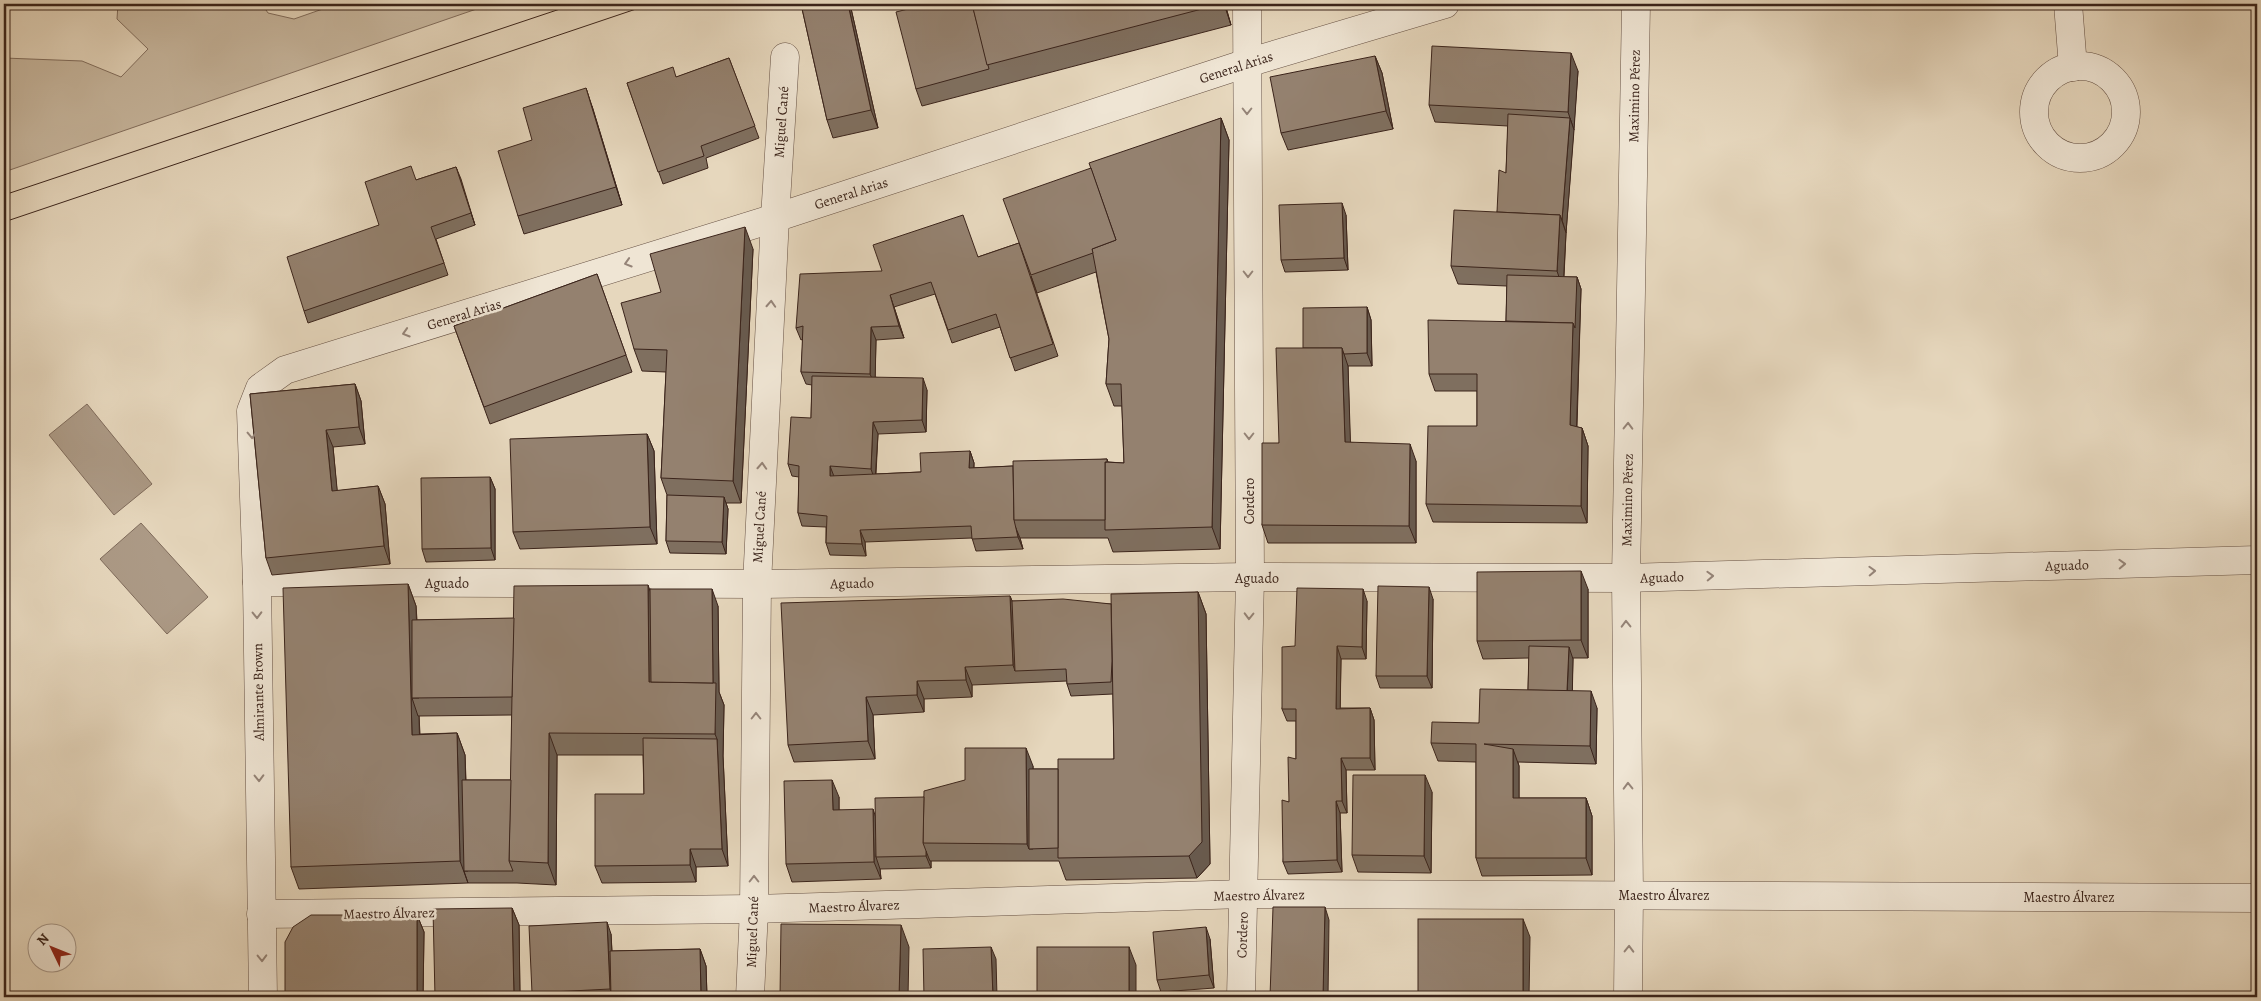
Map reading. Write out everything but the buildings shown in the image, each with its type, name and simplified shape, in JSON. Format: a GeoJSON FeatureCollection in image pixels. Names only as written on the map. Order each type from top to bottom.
{"type":"FeatureCollection","features":[{"type":"Feature","properties":{"kind":"street","name":"Cordero"},"geometry":{"type":"LineString","coordinates":[[1240,997],[1244,894],[1250,577],[1247,4]]}},
{"type":"Feature","properties":{"kind":"street","name":"General Arias"},"geometry":{"type":"LineString","coordinates":[[260,388],[285,370],[775,218],[1247,63],[1445,4]]}},
{"type":"Feature","properties":{"kind":"street","name":"Maximino Pérez"},"geometry":{"type":"LineString","coordinates":[[1628,997],[1626,578],[1636,4]]}},
{"type":"Feature","properties":{"kind":"street"},"geometry":{"type":"LineString","coordinates":[[2068,4],[2073,67]]}},
{"type":"Feature","properties":{"kind":"street","name":"Miguel Cané"},"geometry":{"type":"LineString","coordinates":[[750,997],[754,909],[757,584],[785,57]]}},
{"type":"Feature","properties":{"kind":"street","name":"Almirante Brown"},"geometry":{"type":"LineString","coordinates":[[260,388],[251,411],[257,582],[263,997]]}},
{"type":"Feature","properties":{"kind":"street","name":"Aguado"},"geometry":{"type":"LineString","coordinates":[[257,582],[757,584],[1250,577],[1626,578],[2257,560]]}},
{"type":"Feature","properties":{"kind":"street","name":"Maestro Álvarez"},"geometry":{"type":"LineString","coordinates":[[261,914],[754,909],[1244,894],[1629,894],[2257,898]]}},
{"type":"Feature","properties":{"kind":"shaded area"},"geometry":{"type":"Polygon","coordinates":[[[118,4],[262,4],[268,13],[294,19],[337,4],[491,4],[4,172],[4,58],[82,61],[121,77],[148,49],[117,19],[118,4]]]}},
{"type":"Feature","properties":{"kind":"shaded area"},"geometry":{"type":"Polygon","coordinates":[[[87,404],[152,484],[114,515],[49,435],[87,404]]]}},
{"type":"Feature","properties":{"kind":"shaded area"},"geometry":{"type":"Polygon","coordinates":[[[141,523],[208,597],[167,634],[100,559],[141,523]]]}},
{"type":"Feature","properties":{"kind":"tram line"},"geometry":{"type":"LineString","coordinates":[[4,195],[575,4]]}},
{"type":"Feature","properties":{"kind":"tram line"},"geometry":{"type":"LineString","coordinates":[[4,222],[651,4]]}}]}
